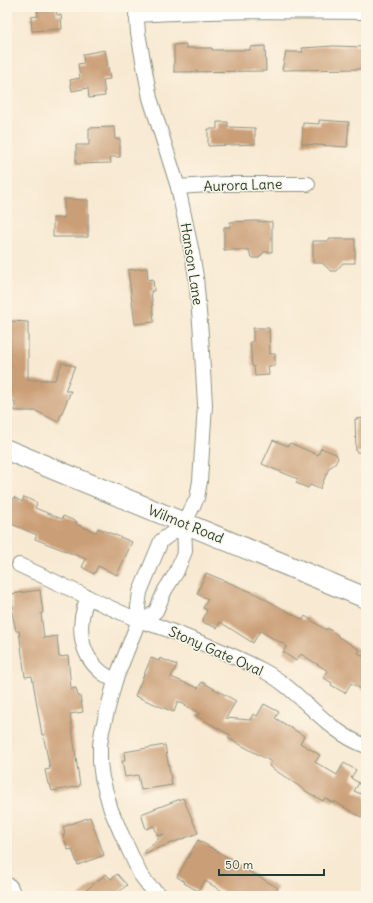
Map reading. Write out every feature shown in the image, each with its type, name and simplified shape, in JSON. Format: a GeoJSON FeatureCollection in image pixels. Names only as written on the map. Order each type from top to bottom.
{"type":"FeatureCollection","features":[{"type":"Feature","properties":{"kind":"highway"},"geometry":{"type":"LineString","coordinates":[[7,889],[10,896]]}},
{"type":"Feature","properties":{"kind":"street"},"geometry":{"type":"LineString","coordinates":[[136,11],[366,12]]}},
{"type":"Feature","properties":{"kind":"street","name":"Hanson Lane"},"geometry":{"type":"LineString","coordinates":[[136,11],[141,52],[150,98],[178,187],[196,277],[204,370],[205,405],[200,481],[197,498],[184,524]]}},
{"type":"Feature","properties":{"kind":"street","name":"Aurora Lane"},"geometry":{"type":"LineString","coordinates":[[178,187],[224,184],[308,184]]}},
{"type":"Feature","properties":{"kind":"street","name":"Wilmot Road"},"geometry":{"type":"LineString","coordinates":[[7,450],[366,598]]}},
{"type":"Feature","properties":{"kind":"street"},"geometry":{"type":"LineString","coordinates":[[161,896],[149,886],[130,856],[111,810],[102,778],[100,763],[102,731],[115,681],[139,620],[138,607],[140,592],[161,541],[184,524]]}},
{"type":"Feature","properties":{"kind":"street","name":"Stony Gate Oval"},"geometry":{"type":"LineString","coordinates":[[139,620],[149,617],[156,611],[165,590],[176,573],[185,551],[184,524]]}},
{"type":"Feature","properties":{"kind":"street"},"geometry":{"type":"LineString","coordinates":[[19,565],[139,620]]}},
{"type":"Feature","properties":{"kind":"street"},"geometry":{"type":"LineString","coordinates":[[88,597],[81,616],[82,644],[90,659],[99,671],[115,681]]}},
{"type":"Feature","properties":{"kind":"street","name":"Stony Gate Oval"},"geometry":{"type":"LineString","coordinates":[[139,620],[248,663],[266,672],[346,736],[366,746]]}},
{"type":"Feature","properties":{"kind":"building"},"geometry":{"type":"Polygon","coordinates":[[[37,7],[56,7],[57,15],[61,15],[62,29],[32,31],[31,17],[38,16],[37,7]]]}},
{"type":"Feature","properties":{"kind":"building"},"geometry":{"type":"Polygon","coordinates":[[[186,44],[186,48],[212,48],[212,50],[250,50],[250,47],[265,46],[266,71],[174,72],[174,45],[186,44]]]}},
{"type":"Feature","properties":{"kind":"building"},"geometry":{"type":"Polygon","coordinates":[[[334,46],[366,47],[366,69],[282,70],[286,52],[303,52],[302,48],[334,46]]]}},
{"type":"Feature","properties":{"kind":"building"},"geometry":{"type":"Polygon","coordinates":[[[105,50],[110,79],[103,80],[105,96],[89,98],[88,88],[72,91],[70,80],[80,78],[78,64],[84,63],[83,54],[105,50]]]}},
{"type":"Feature","properties":{"kind":"building"},"geometry":{"type":"Polygon","coordinates":[[[319,120],[349,122],[347,147],[302,144],[303,123],[319,124],[319,120]]]}},
{"type":"Feature","properties":{"kind":"building"},"geometry":{"type":"Polygon","coordinates":[[[217,122],[228,122],[228,127],[255,128],[255,144],[208,146],[208,129],[217,129],[217,122]]]}},
{"type":"Feature","properties":{"kind":"building"},"geometry":{"type":"Polygon","coordinates":[[[114,127],[115,139],[120,139],[120,157],[110,157],[111,163],[76,164],[76,145],[89,145],[89,128],[114,127]]]}},
{"type":"Feature","properties":{"kind":"building"},"geometry":{"type":"Polygon","coordinates":[[[64,199],[88,200],[88,237],[53,237],[53,218],[64,218],[64,199]]]}},
{"type":"Feature","properties":{"kind":"building"},"geometry":{"type":"Polygon","coordinates":[[[230,222],[272,222],[272,252],[264,252],[259,258],[253,258],[250,255],[249,250],[224,250],[224,227],[230,227],[230,222]]]}},
{"type":"Feature","properties":{"kind":"building"},"geometry":{"type":"Polygon","coordinates":[[[329,239],[355,239],[355,263],[343,263],[336,271],[331,271],[322,263],[313,263],[313,241],[329,241],[329,239]]]}},
{"type":"Feature","properties":{"kind":"building"},"geometry":{"type":"Polygon","coordinates":[[[147,268],[148,280],[153,279],[154,291],[151,291],[154,322],[135,324],[128,270],[147,268]]]}},
{"type":"Feature","properties":{"kind":"building"},"geometry":{"type":"Polygon","coordinates":[[[10,321],[28,322],[28,380],[55,380],[62,363],[75,366],[65,391],[71,391],[58,422],[36,411],[15,411],[15,401],[10,401],[10,321]]]}},
{"type":"Feature","properties":{"kind":"building"},"geometry":{"type":"Polygon","coordinates":[[[253,328],[269,328],[270,354],[275,354],[275,366],[268,366],[269,375],[255,376],[254,366],[252,366],[250,342],[253,342],[253,328]]]}},
{"type":"Feature","properties":{"kind":"building"},"geometry":{"type":"Polygon","coordinates":[[[366,418],[366,452],[356,452],[355,419],[366,418]]]}},
{"type":"Feature","properties":{"kind":"building"},"geometry":{"type":"Polygon","coordinates":[[[273,440],[288,446],[290,443],[318,455],[321,448],[336,454],[338,458],[335,464],[329,468],[320,489],[310,485],[308,488],[296,483],[298,479],[262,464],[273,440]]]}},
{"type":"Feature","properties":{"kind":"building"},"geometry":{"type":"Polygon","coordinates":[[[7,496],[13,499],[14,497],[22,502],[24,497],[37,503],[35,508],[62,519],[63,516],[77,522],[76,524],[96,532],[98,528],[132,542],[117,575],[98,566],[94,574],[82,567],[86,559],[35,539],[37,535],[7,522],[7,496]]]}},
{"type":"Feature","properties":{"kind":"building"},"geometry":{"type":"Polygon","coordinates":[[[206,573],[254,593],[303,620],[305,616],[326,630],[327,628],[360,650],[358,653],[366,658],[366,692],[351,683],[345,693],[331,685],[332,683],[324,678],[328,671],[301,654],[296,661],[283,652],[287,646],[260,631],[253,643],[220,622],[217,628],[202,622],[207,610],[203,608],[208,599],[197,594],[206,573]]]}},
{"type":"Feature","properties":{"kind":"building"},"geometry":{"type":"Polygon","coordinates":[[[40,590],[44,638],[57,636],[59,657],[68,656],[71,689],[76,688],[78,696],[80,696],[83,712],[70,714],[80,786],[52,791],[50,784],[48,784],[45,770],[50,769],[43,734],[42,735],[32,676],[25,677],[19,631],[16,631],[11,608],[13,608],[11,594],[40,590]]]}},
{"type":"Feature","properties":{"kind":"building"},"geometry":{"type":"Polygon","coordinates":[[[151,658],[159,661],[160,658],[177,665],[171,677],[198,688],[202,682],[236,701],[226,718],[250,720],[253,714],[257,716],[264,704],[279,712],[275,718],[304,736],[300,743],[320,755],[315,762],[337,775],[344,763],[356,770],[351,778],[359,783],[354,791],[366,796],[366,819],[334,801],[333,803],[325,798],[323,801],[309,793],[269,766],[272,762],[228,738],[230,735],[195,715],[200,714],[178,701],[174,712],[135,696],[151,658]]]}},
{"type":"Feature","properties":{"kind":"building"},"geometry":{"type":"Polygon","coordinates":[[[165,745],[172,785],[141,790],[138,775],[125,777],[122,761],[125,761],[124,752],[165,745]]]}},
{"type":"Feature","properties":{"kind":"building"},"geometry":{"type":"Polygon","coordinates":[[[183,798],[198,833],[145,853],[144,851],[164,834],[158,836],[154,826],[146,829],[141,814],[183,798]]]}},
{"type":"Feature","properties":{"kind":"building"},"geometry":{"type":"Polygon","coordinates":[[[90,817],[104,855],[78,865],[72,849],[68,850],[63,835],[65,834],[63,827],[90,817]]]}},
{"type":"Feature","properties":{"kind":"building"},"geometry":{"type":"Polygon","coordinates":[[[198,840],[278,888],[273,896],[231,896],[205,881],[198,891],[184,883],[185,882],[177,877],[198,840]]]}},
{"type":"Feature","properties":{"kind":"building"},"geometry":{"type":"Polygon","coordinates":[[[106,874],[111,879],[117,874],[127,885],[115,896],[79,896],[106,874]]]}}]}
